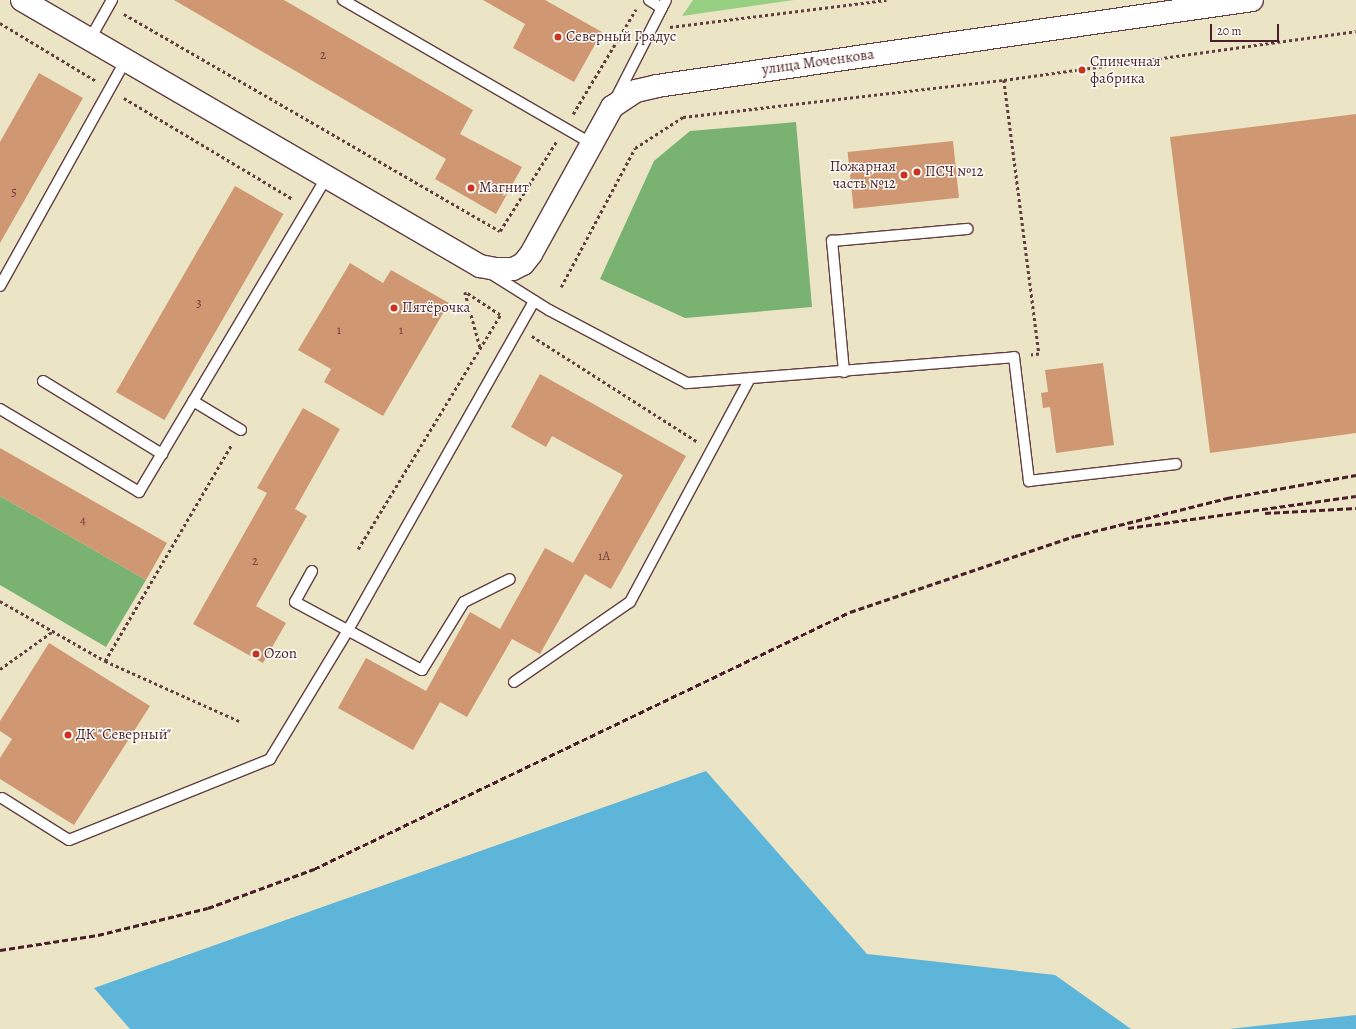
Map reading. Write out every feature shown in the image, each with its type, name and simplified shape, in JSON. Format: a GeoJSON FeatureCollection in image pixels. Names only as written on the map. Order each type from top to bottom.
{"type":"FeatureCollection","features":[{"type":"Feature","properties":{"kind":"street"},"geometry":{"type":"LineString","coordinates":[[22,0],[326,178],[480,266]]}},
{"type":"Feature","properties":{"kind":"street","name":"улица Моченкова"},"geometry":{"type":"LineString","coordinates":[[480,266],[513,269],[523,264],[531,254],[612,107],[636,91],[657,86],[1252,0]]}},
{"type":"Feature","properties":{"kind":"lane"},"geometry":{"type":"LineString","coordinates":[[343,0],[591,143]]}},
{"type":"Feature","properties":{"kind":"lane"},"geometry":{"type":"LineString","coordinates":[[612,107],[664,4],[648,0]]}},
{"type":"Feature","properties":{"kind":"lane"},"geometry":{"type":"LineString","coordinates":[[90,39],[110,3]]}},
{"type":"Feature","properties":{"kind":"lane"},"geometry":{"type":"LineString","coordinates":[[0,286],[126,60]]}},
{"type":"Feature","properties":{"kind":"lane"},"geometry":{"type":"LineString","coordinates":[[0,409],[139,492],[326,178]]}},
{"type":"Feature","properties":{"kind":"lane"},"geometry":{"type":"LineString","coordinates":[[844,372],[832,242],[967,229]]}},
{"type":"Feature","properties":{"kind":"lane"},"geometry":{"type":"LineString","coordinates":[[480,266],[534,301],[687,383],[844,372],[1014,357],[1029,481],[1176,464]]}},
{"type":"Feature","properties":{"kind":"lane"},"geometry":{"type":"LineString","coordinates":[[2,798],[70,840],[270,759],[348,630],[534,301]]}},
{"type":"Feature","properties":{"kind":"lane"},"geometry":{"type":"LineString","coordinates":[[514,682],[630,602],[750,378]]}},
{"type":"Feature","properties":{"kind":"lane"},"geometry":{"type":"LineString","coordinates":[[42,381],[162,454]]}},
{"type":"Feature","properties":{"kind":"lane"},"geometry":{"type":"LineString","coordinates":[[193,401],[241,430]]}},
{"type":"Feature","properties":{"kind":"lane"},"geometry":{"type":"LineString","coordinates":[[312,571],[295,602],[422,670],[464,602],[510,579]]}},
{"type":"Feature","properties":{"kind":"path"},"geometry":{"type":"LineString","coordinates":[[651,30],[886,0]]}},
{"type":"Feature","properties":{"kind":"path"},"geometry":{"type":"LineString","coordinates":[[110,3],[500,231]]}},
{"type":"Feature","properties":{"kind":"path"},"geometry":{"type":"LineString","coordinates":[[0,23],[308,208]]}},
{"type":"Feature","properties":{"kind":"path"},"geometry":{"type":"LineString","coordinates":[[561,287],[635,148],[683,117],[1004,80],[1356,31]]}},
{"type":"Feature","properties":{"kind":"path"},"geometry":{"type":"LineString","coordinates":[[1004,80],[1039,354],[1014,357]]}},
{"type":"Feature","properties":{"kind":"path"},"geometry":{"type":"LineString","coordinates":[[480,347],[465,292],[711,450]]}},
{"type":"Feature","properties":{"kind":"path"},"geometry":{"type":"LineString","coordinates":[[358,549],[500,315]]}},
{"type":"Feature","properties":{"kind":"path"},"geometry":{"type":"LineString","coordinates":[[105,661],[241,430]]}},
{"type":"Feature","properties":{"kind":"path"},"geometry":{"type":"LineString","coordinates":[[0,601],[105,661],[239,721]]}},
{"type":"Feature","properties":{"kind":"path"},"geometry":{"type":"LineString","coordinates":[[0,669],[53,631]]}},
{"type":"Feature","properties":{"kind":"green space"},"geometry":{"type":"Polygon","coordinates":[[[693,0],[794,0],[682,16],[693,0]]]}},
{"type":"Feature","properties":{"kind":"green space"},"geometry":{"type":"Polygon","coordinates":[[[796,122],[812,307],[685,318],[600,279],[654,161],[690,131],[796,122]]]}},
{"type":"Feature","properties":{"kind":"green space"},"geometry":{"type":"Polygon","coordinates":[[[0,496],[146,580],[106,647],[0,585],[0,496]]]}},
{"type":"Feature","properties":{"kind":"water"},"geometry":{"type":"Polygon","coordinates":[[[706,771],[867,954],[1055,975],[1131,1029],[130,1029],[94,988],[706,771]]]}},
{"type":"Feature","properties":{"kind":"water"},"geometry":{"type":"Polygon","coordinates":[[[1356,1015],[1356,1029],[1229,1029],[1356,1015]]]}},
{"type":"Feature","properties":{"kind":"building"},"geometry":{"type":"Polygon","coordinates":[[[174,0],[284,0],[473,110],[460,134],[522,167],[496,214],[435,179],[446,159],[174,0]]]}},
{"type":"Feature","properties":{"kind":"building"},"geometry":{"type":"Polygon","coordinates":[[[483,0],[545,0],[602,32],[574,82],[513,48],[525,24],[483,0]]]}},
{"type":"Feature","properties":{"kind":"building"},"geometry":{"type":"Polygon","coordinates":[[[39,73],[83,98],[0,243],[0,142],[39,73]]]}},
{"type":"Feature","properties":{"kind":"building"},"geometry":{"type":"Polygon","coordinates":[[[1356,114],[1356,433],[1210,453],[1170,137],[1356,114]]]}},
{"type":"Feature","properties":{"kind":"building","name":"Пожарная часть №12"},"geometry":{"type":"Polygon","coordinates":[[[953,141],[959,198],[854,209],[848,152],[953,141]]]}},
{"type":"Feature","properties":{"kind":"building"},"geometry":{"type":"Polygon","coordinates":[[[235,186],[283,214],[164,420],[116,392],[235,186]]]}},
{"type":"Feature","properties":{"kind":"building"},"geometry":{"type":"Polygon","coordinates":[[[350,263],[383,283],[391,270],[449,303],[383,416],[324,382],[331,369],[298,350],[350,263]]]}},
{"type":"Feature","properties":{"kind":"building"},"geometry":{"type":"Polygon","coordinates":[[[1103,363],[1114,445],[1056,453],[1050,407],[1043,408],[1041,393],[1048,392],[1045,370],[1103,363]]]}},
{"type":"Feature","properties":{"kind":"building"},"geometry":{"type":"Polygon","coordinates":[[[540,374],[686,456],[611,589],[585,574],[540,654],[512,639],[467,717],[440,702],[413,750],[338,708],[366,658],[426,691],[470,612],[500,629],[545,548],[573,563],[623,475],[552,436],[546,447],[511,427],[540,374]]]}},
{"type":"Feature","properties":{"kind":"building"},"geometry":{"type":"Polygon","coordinates":[[[303,408],[340,429],[295,509],[307,516],[256,606],[286,623],[263,663],[193,624],[267,493],[257,488],[303,408]]]}},
{"type":"Feature","properties":{"kind":"building"},"geometry":{"type":"Polygon","coordinates":[[[0,448],[167,543],[146,580],[0,496],[0,448]]]}},
{"type":"Feature","properties":{"kind":"building","name":"ДК \"Северный\""},"geometry":{"type":"Polygon","coordinates":[[[49,643],[150,706],[74,825],[0,779],[0,758],[12,739],[0,731],[0,721],[49,643]]]}},
{"type":"Feature","properties":{"kind":"railway"},"geometry":{"type":"LineString","coordinates":[[0,950],[98,935],[208,908],[314,869],[850,612],[1075,536],[1227,498],[1356,475]]}},
{"type":"Feature","properties":{"kind":"railway"},"geometry":{"type":"LineString","coordinates":[[1128,528],[1356,496]]}},
{"type":"Feature","properties":{"kind":"railway"},"geometry":{"type":"LineString","coordinates":[[1265,513],[1356,508]]}},
{"type":"Feature","properties":{"kind":"place","name":"Северный Градус"},"geometry":{"type":"Point","coordinates":[558,37]}},
{"type":"Feature","properties":{"kind":"place","name":"Спичечная фабрика"},"geometry":{"type":"Point","coordinates":[1082,70]}},
{"type":"Feature","properties":{"kind":"place","name":"ПСЧ №12"},"geometry":{"type":"Point","coordinates":[917,172]}},
{"type":"Feature","properties":{"kind":"place","name":"Пожарная часть №12"},"geometry":{"type":"Point","coordinates":[904,175]}},
{"type":"Feature","properties":{"kind":"place","name":"Магнит"},"geometry":{"type":"Point","coordinates":[471,188]}},
{"type":"Feature","properties":{"kind":"place","name":"Пятёрочка"},"geometry":{"type":"Point","coordinates":[394,308]}},
{"type":"Feature","properties":{"kind":"place","name":"Ozon"},"geometry":{"type":"Point","coordinates":[256,654]}},
{"type":"Feature","properties":{"kind":"place","name":"ДК \"Северный\""},"geometry":{"type":"Point","coordinates":[68,735]}}]}
